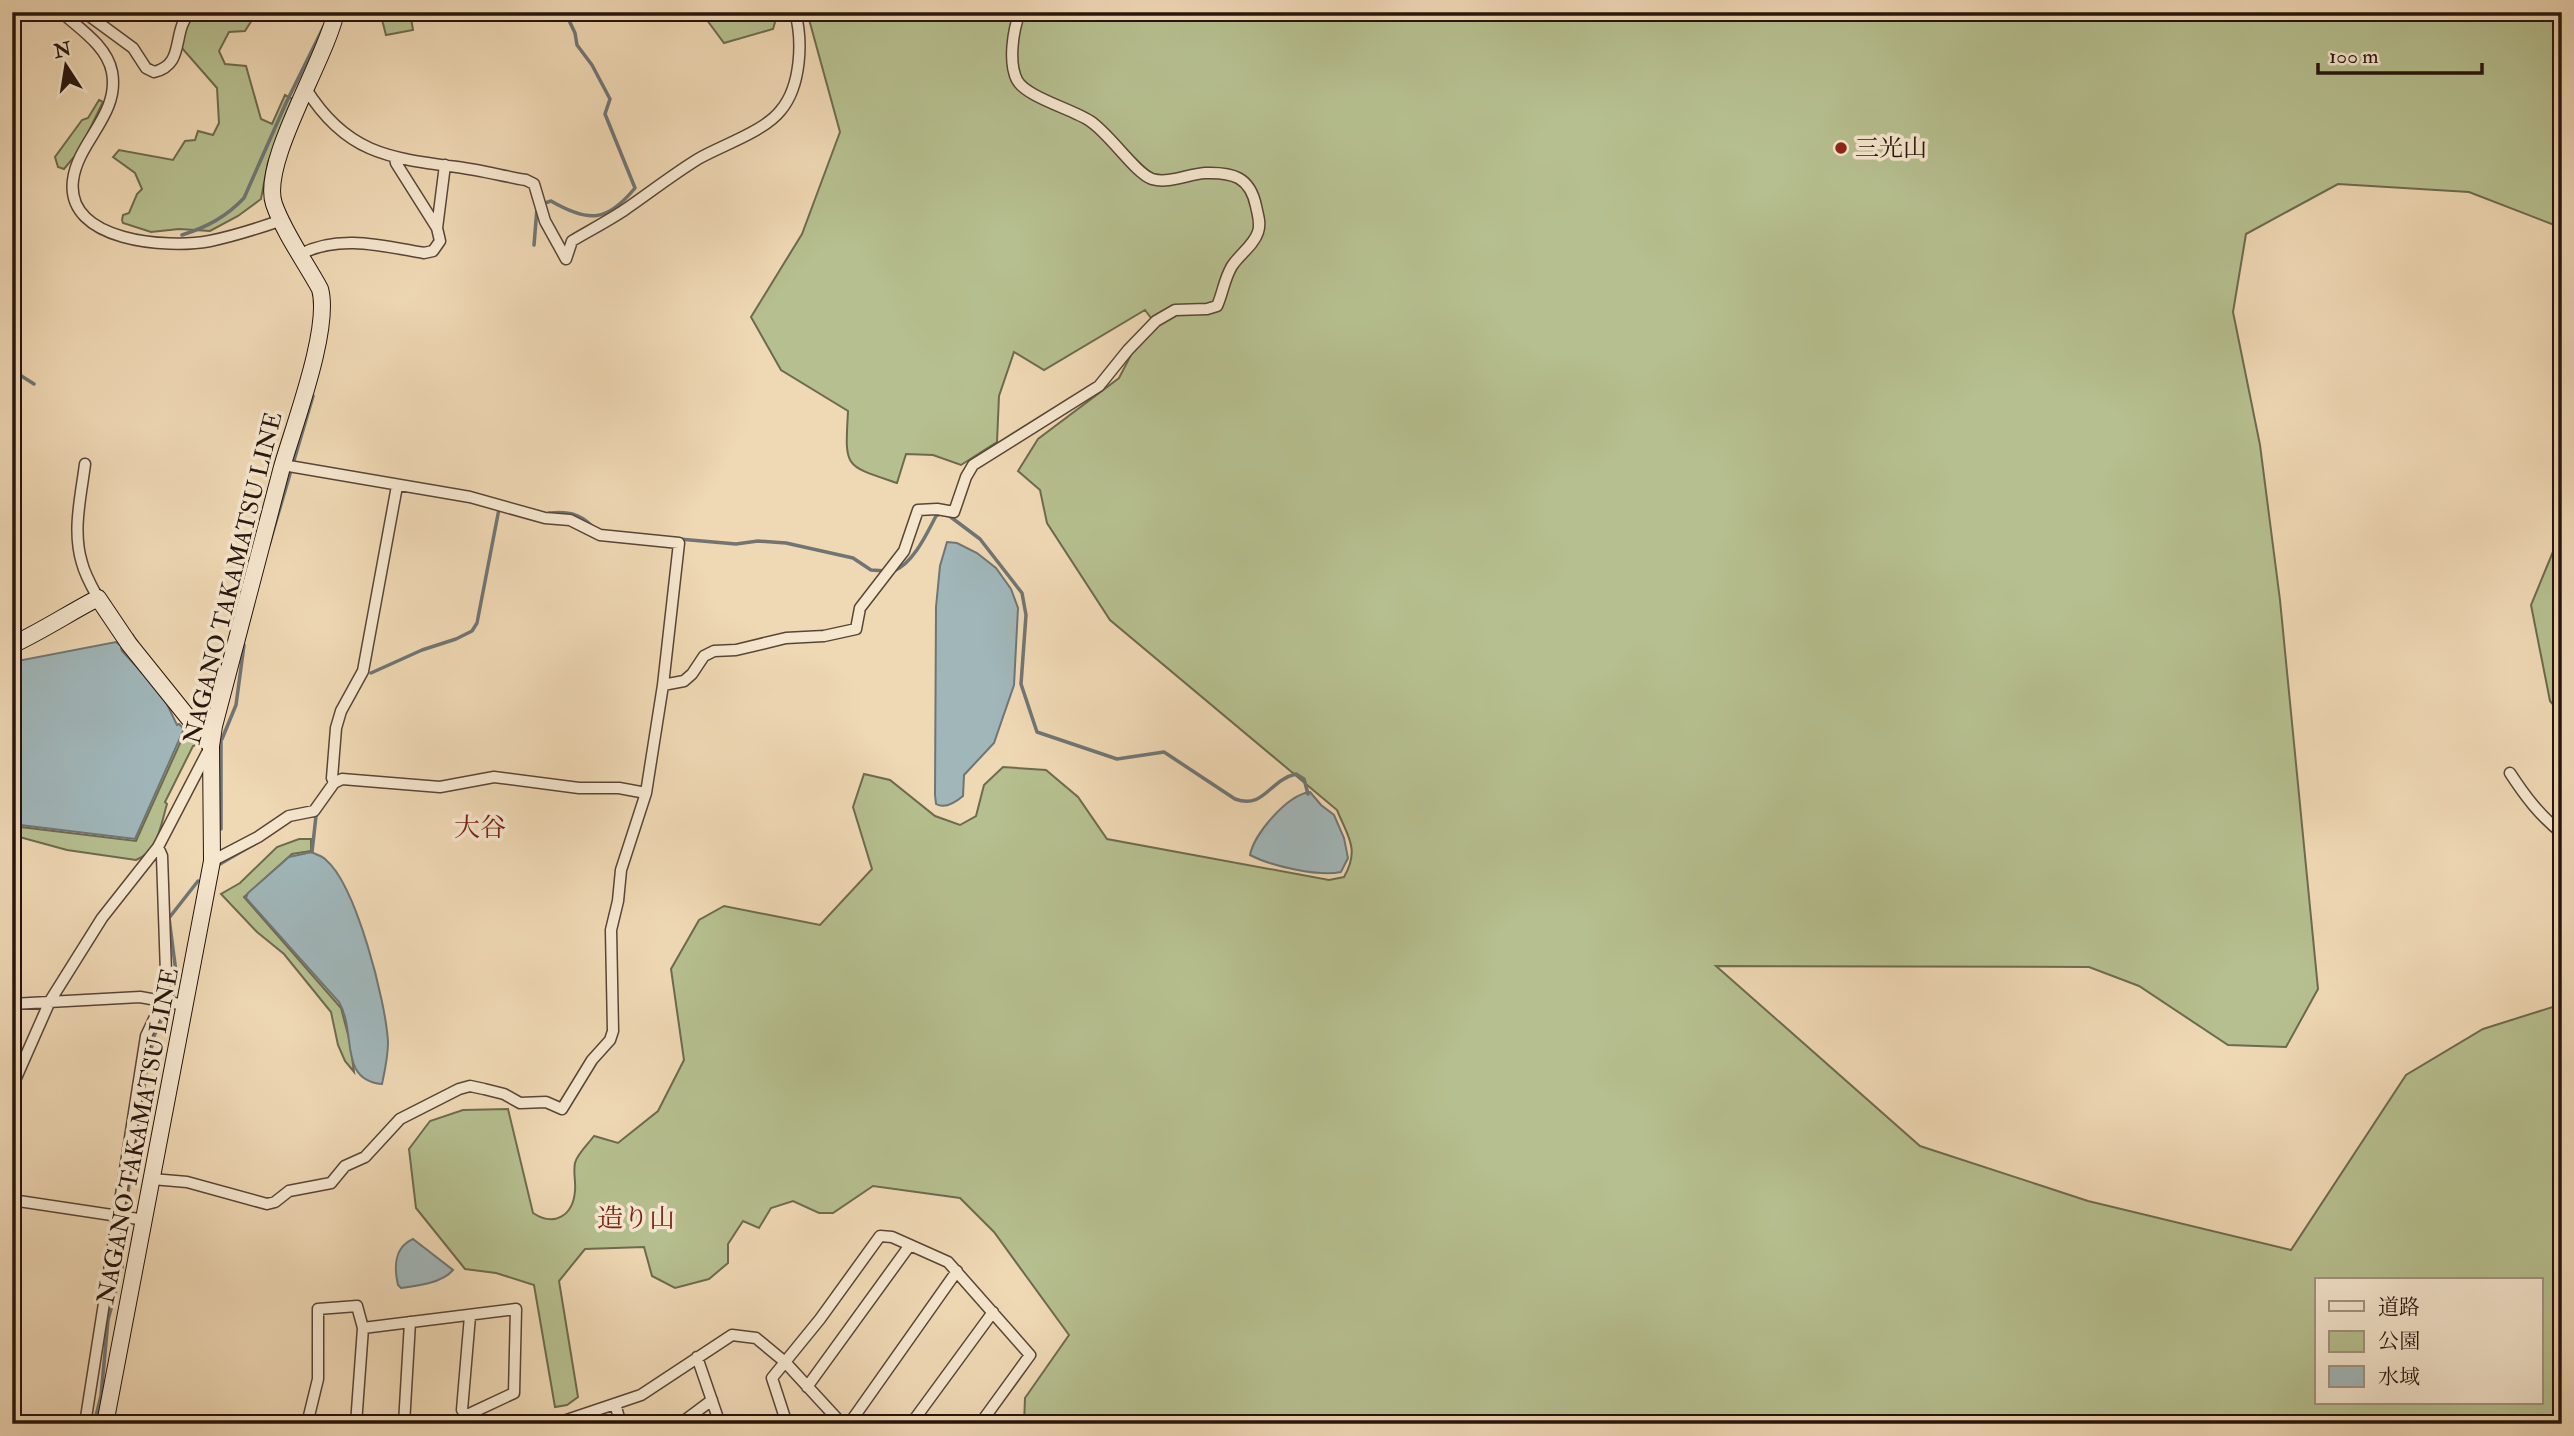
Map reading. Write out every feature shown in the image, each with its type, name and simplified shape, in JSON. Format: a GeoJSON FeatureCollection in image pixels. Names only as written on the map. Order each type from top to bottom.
{"type":"FeatureCollection","features":[{"type":"Feature","properties":{"kind":"main road","name":"NAGANO TAKAMATSU LINE"},"geometry":{"type":"LineString","coordinates":[[105,1424],[130,1218],[152,1179],[173,1002],[212,861],[211,746],[234,648],[289,467],[319,337],[323,298],[274,203],[273,178],[285,139],[336,12]]}},
{"type":"Feature","properties":{"kind":"main road"},"geometry":{"type":"LineString","coordinates":[[12,645],[37,634],[97,598],[128,643],[192,719],[211,746]]}},
{"type":"Feature","properties":{"kind":"street"},"geometry":{"type":"LineString","coordinates":[[61,12],[101,48],[112,71],[114,90],[110,106],[79,161],[73,180],[73,196],[78,210],[86,220],[123,237],[143,241],[193,242],[209,241],[282,220]]}},
{"type":"Feature","properties":{"kind":"street"},"geometry":{"type":"LineString","coordinates":[[83,12],[133,48],[146,68],[153,72],[163,68],[177,54],[179,28],[190,12]]}},
{"type":"Feature","properties":{"kind":"street"},"geometry":{"type":"LineString","coordinates":[[306,89],[321,113],[338,130],[353,140],[396,158],[526,180],[534,184],[545,221],[566,259],[572,241],[622,212],[698,160],[771,120],[782,110],[792,91],[797,69],[797,21],[794,12]]}},
{"type":"Feature","properties":{"kind":"street"},"geometry":{"type":"LineString","coordinates":[[663,685],[684,681],[704,656],[714,651],[736,650],[786,638],[824,636],[856,629],[860,608],[904,551],[918,510],[954,512],[973,465],[1098,386],[1156,321],[1175,310],[1217,306],[1233,264],[1256,236],[1260,223],[1253,191],[1244,180],[1228,174],[1204,173],[1161,180],[1142,174],[1112,139],[1092,122],[1070,109],[1031,94],[1021,86],[1015,78],[1012,48],[1020,12]]}},
{"type":"Feature","properties":{"kind":"street"},"geometry":{"type":"LineString","coordinates":[[301,254],[326,244],[342,242],[424,253],[432,251],[440,241],[436,228],[396,163],[396,158]]}},
{"type":"Feature","properties":{"kind":"street"},"geometry":{"type":"LineString","coordinates":[[436,228],[444,165]]}},
{"type":"Feature","properties":{"kind":"street"},"geometry":{"type":"LineString","coordinates":[[85,464],[77,541],[82,566],[97,598]]}},
{"type":"Feature","properties":{"kind":"street"},"geometry":{"type":"LineString","coordinates":[[152,1179],[187,1182],[267,1204],[275,1202],[289,1191],[331,1183],[345,1166],[365,1157],[400,1119],[459,1089],[470,1086],[484,1088],[504,1094],[520,1104],[546,1102],[562,1109],[592,1060],[610,1041],[613,1031],[611,930],[618,901],[621,870],[646,793],[663,685],[679,543],[600,535],[570,520],[545,518],[470,497],[289,467]]}},
{"type":"Feature","properties":{"kind":"street"},"geometry":{"type":"LineString","coordinates":[[334,783],[332,778],[336,728],[341,710],[363,671],[397,486]]}},
{"type":"Feature","properties":{"kind":"street"},"geometry":{"type":"LineString","coordinates":[[12,1087],[50,1000],[102,918],[158,847],[211,746]]}},
{"type":"Feature","properties":{"kind":"street"},"geometry":{"type":"LineString","coordinates":[[2510,773],[2527,800],[2548,823],[2562,833]]}},
{"type":"Feature","properties":{"kind":"street"},"geometry":{"type":"LineString","coordinates":[[212,861],[258,837],[289,816],[314,811],[334,783],[342,779],[440,787],[494,776],[579,788],[619,788],[646,793]]}},
{"type":"Feature","properties":{"kind":"street"},"geometry":{"type":"LineString","coordinates":[[158,847],[162,856],[166,973],[173,1002]]}},
{"type":"Feature","properties":{"kind":"street"},"geometry":{"type":"LineString","coordinates":[[12,1004],[139,997],[173,1002]]}},
{"type":"Feature","properties":{"kind":"street"},"geometry":{"type":"LineString","coordinates":[[85,1424],[130,1218],[146,1036],[173,1002]]}},
{"type":"Feature","properties":{"kind":"street"},"geometry":{"type":"LineString","coordinates":[[12,1200],[130,1218]]}},
{"type":"Feature","properties":{"kind":"street"},"geometry":{"type":"LineString","coordinates":[[787,1424],[772,1378],[820,1319],[880,1236],[892,1237],[948,1262],[1030,1355],[980,1424]]}},
{"type":"Feature","properties":{"kind":"street"},"geometry":{"type":"LineString","coordinates":[[807,1387],[909,1245]]}},
{"type":"Feature","properties":{"kind":"street"},"geometry":{"type":"LineString","coordinates":[[849,1424],[957,1272]]}},
{"type":"Feature","properties":{"kind":"street"},"geometry":{"type":"LineString","coordinates":[[307,1424],[318,1379],[318,1309],[357,1306],[363,1328],[356,1424]]}},
{"type":"Feature","properties":{"kind":"street"},"geometry":{"type":"LineString","coordinates":[[363,1328],[516,1309],[514,1393],[467,1415],[462,1410],[470,1316]]}},
{"type":"Feature","properties":{"kind":"street"},"geometry":{"type":"LineString","coordinates":[[928,1424],[914,1420],[993,1312]]}},
{"type":"Feature","properties":{"kind":"street"},"geometry":{"type":"LineString","coordinates":[[404,1424],[410,1322]]}},
{"type":"Feature","properties":{"kind":"street"},"geometry":{"type":"LineString","coordinates":[[555,1424],[641,1395],[732,1335],[756,1338],[785,1362],[842,1424]]}},
{"type":"Feature","properties":{"kind":"street"},"geometry":{"type":"LineString","coordinates":[[697,1357],[720,1424]]}},
{"type":"Feature","properties":{"kind":"street"},"geometry":{"type":"LineString","coordinates":[[680,1424],[712,1400]]}},
{"type":"Feature","properties":{"kind":"street"},"geometry":{"type":"LineString","coordinates":[[615,1404],[621,1424]]}},
{"type":"Feature","properties":{"kind":"green space"},"geometry":{"type":"Polygon","coordinates":[[[197,12],[257,12],[245,31],[229,32],[219,51],[225,64],[246,66],[261,119],[272,124],[285,95],[294,100],[268,162],[261,199],[238,216],[210,231],[179,229],[151,232],[123,223],[123,215],[129,213],[142,189],[135,173],[113,157],[119,150],[173,160],[185,141],[195,140],[198,131],[213,135],[219,123],[217,88],[181,47],[183,31],[197,12]]]}},
{"type":"Feature","properties":{"kind":"green space"},"geometry":{"type":"Polygon","coordinates":[[[380,12],[410,12],[413,30],[386,35],[380,12]]]}},
{"type":"Feature","properties":{"kind":"green space"},"geometry":{"type":"Polygon","coordinates":[[[701,12],[778,12],[773,29],[724,43],[701,12]]]}},
{"type":"Feature","properties":{"kind":"green space"},"geometry":{"type":"Polygon","coordinates":[[[807,12],[2562,12],[2562,228],[2469,192],[2338,184],[2246,234],[2233,312],[2260,445],[2280,600],[2318,989],[2286,1047],[2228,1045],[2139,986],[2089,967],[1716,966],[1920,1146],[2088,1201],[2291,1250],[2406,1075],[2483,1029],[2562,1004],[2562,1424],[1024,1424],[1025,1398],[1069,1335],[994,1232],[960,1198],[873,1186],[833,1213],[819,1213],[793,1201],[771,1208],[759,1228],[743,1221],[728,1244],[728,1263],[709,1279],[675,1288],[652,1276],[644,1247],[585,1249],[559,1281],[578,1397],[567,1405],[555,1407],[534,1285],[496,1273],[465,1269],[416,1208],[409,1149],[430,1121],[463,1110],[508,1109],[533,1213],[555,1219],[566,1213],[573,1200],[574,1166],[580,1153],[594,1136],[618,1143],[658,1111],[684,1060],[671,969],[699,920],[724,906],[820,925],[872,869],[853,807],[864,774],[890,780],[935,816],[960,825],[976,816],[984,785],[1003,767],[1046,770],[1078,797],[1107,839],[1329,880],[1344,877],[1351,859],[1351,843],[1337,810],[1110,620],[1047,523],[1040,490],[1018,471],[1038,439],[1119,378],[1132,353],[1157,326],[1145,310],[1044,370],[1014,352],[999,396],[997,442],[961,465],[933,455],[906,454],[897,483],[866,472],[851,462],[847,444],[848,411],[781,370],[751,317],[802,234],[840,132],[807,12]]]}},
{"type":"Feature","properties":{"kind":"green space"},"geometry":{"type":"Polygon","coordinates":[[[99,100],[103,102],[79,151],[64,169],[58,167],[55,157],[82,120],[88,118],[99,100]]]}},
{"type":"Feature","properties":{"kind":"green space"},"geometry":{"type":"Polygon","coordinates":[[[2562,530],[2562,715],[2550,701],[2531,605],[2562,530]]]}},
{"type":"Feature","properties":{"kind":"green space"},"geometry":{"type":"Polygon","coordinates":[[[190,726],[197,745],[193,746],[165,802],[167,804],[154,844],[143,856],[136,860],[67,850],[12,835],[12,826],[136,841],[190,726]]]}},
{"type":"Feature","properties":{"kind":"green space"},"geometry":{"type":"Polygon","coordinates":[[[299,839],[311,839],[311,851],[292,854],[244,897],[341,1008],[354,1072],[345,1061],[338,1045],[331,1012],[284,954],[257,932],[221,894],[240,883],[277,847],[299,839]]]}},
{"type":"Feature","properties":{"kind":"water"},"geometry":{"type":"Polygon","coordinates":[[[947,542],[957,543],[977,553],[996,568],[1011,589],[1018,608],[1014,685],[994,743],[964,775],[963,796],[943,806],[936,804],[935,795],[936,607],[940,566],[947,542]]]}},
{"type":"Feature","properties":{"kind":"water"},"geometry":{"type":"Polygon","coordinates":[[[133,635],[138,643],[132,641],[121,648],[122,651],[162,694],[177,725],[184,729],[135,839],[12,824],[12,662],[116,642],[121,646],[133,635]]]}},
{"type":"Feature","properties":{"kind":"water"},"geometry":{"type":"Polygon","coordinates":[[[1310,792],[1334,815],[1344,838],[1348,858],[1341,872],[1295,870],[1250,855],[1258,837],[1273,817],[1291,800],[1310,792]]]}},
{"type":"Feature","properties":{"kind":"water"},"geometry":{"type":"Polygon","coordinates":[[[312,852],[325,859],[337,873],[348,893],[368,945],[382,1000],[388,1042],[382,1084],[368,1081],[359,1074],[354,1064],[339,1002],[246,898],[248,893],[289,857],[312,852]]]}},
{"type":"Feature","properties":{"kind":"water"},"geometry":{"type":"Polygon","coordinates":[[[413,1239],[453,1270],[436,1281],[401,1288],[397,1278],[397,1259],[402,1247],[413,1239]]]}},
{"type":"Feature","properties":{"kind":"waterway"},"geometry":{"type":"LineString","coordinates":[[542,204],[551,201],[576,213],[597,216],[615,207],[635,188],[605,114],[610,99],[592,65],[577,45],[575,33],[565,12]]}},
{"type":"Feature","properties":{"kind":"waterway"},"geometry":{"type":"LineString","coordinates":[[182,235],[216,221],[244,198],[324,26]]}},
{"type":"Feature","properties":{"kind":"waterway"},"geometry":{"type":"LineString","coordinates":[[534,245],[537,208]]}},
{"type":"Feature","properties":{"kind":"waterway"},"geometry":{"type":"LineString","coordinates":[[12,370],[34,384]]}},
{"type":"Feature","properties":{"kind":"waterway"},"geometry":{"type":"LineString","coordinates":[[269,545],[313,396]]}},
{"type":"Feature","properties":{"kind":"waterway"},"geometry":{"type":"LineString","coordinates":[[371,673],[472,631],[477,623],[499,509]]}},
{"type":"Feature","properties":{"kind":"waterway"},"geometry":{"type":"LineString","coordinates":[[549,513],[572,514],[592,526]]}},
{"type":"Feature","properties":{"kind":"waterway"},"geometry":{"type":"LineString","coordinates":[[894,571],[913,555],[936,516],[940,514]]}},
{"type":"Feature","properties":{"kind":"waterway"},"geometry":{"type":"LineString","coordinates":[[948,515],[980,539],[1022,593],[1026,615],[1021,684],[1037,732],[1117,759],[1164,752],[1235,799],[1253,801],[1279,782],[1296,774],[1304,779],[1308,794]]}},
{"type":"Feature","properties":{"kind":"waterway"},"geometry":{"type":"LineString","coordinates":[[679,539],[736,544],[758,541],[786,543],[853,558],[871,570],[886,571]]}},
{"type":"Feature","properties":{"kind":"waterway"},"geometry":{"type":"LineString","coordinates":[[222,739],[236,705],[244,645]]}},
{"type":"Feature","properties":{"kind":"waterway"},"geometry":{"type":"LineString","coordinates":[[221,739],[221,829]]}},
{"type":"Feature","properties":{"kind":"waterway"},"geometry":{"type":"LineString","coordinates":[[312,852],[316,816],[313,816]]}},
{"type":"Feature","properties":{"kind":"waterway"},"geometry":{"type":"LineString","coordinates":[[220,864],[256,843]]}},
{"type":"Feature","properties":{"kind":"waterway"},"geometry":{"type":"LineString","coordinates":[[94,1424],[101,1396],[108,1320],[122,1267],[129,1182],[147,1068],[154,1036],[173,994],[176,972],[169,918],[198,881]]}},
{"type":"Feature","properties":{"kind":"place","name":"三光山"},"geometry":{"type":"Point","coordinates":[1841,148]}},
{"type":"Feature","properties":{"kind":"district","name":"大谷"},"geometry":{"type":"Point","coordinates":[480,828]}},
{"type":"Feature","properties":{"kind":"district","name":"造り山"},"geometry":{"type":"Point","coordinates":[636,1219]}}]}
